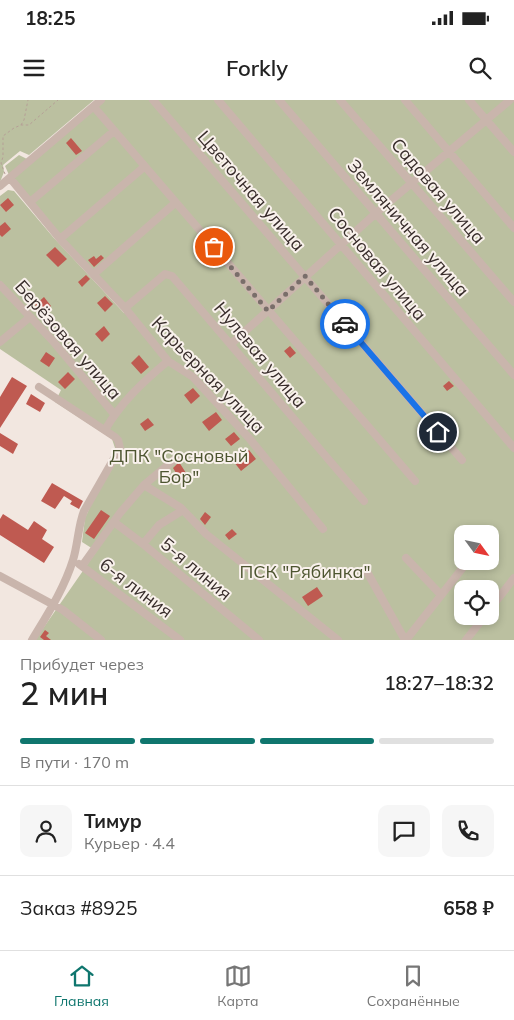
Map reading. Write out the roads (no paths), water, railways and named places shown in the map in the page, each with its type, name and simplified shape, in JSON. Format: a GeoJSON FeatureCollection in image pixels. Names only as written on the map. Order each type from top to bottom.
{"type":"FeatureCollection","features":[{"type":"Feature","properties":{"kind":"street"},"geometry":{"type":"LineString","coordinates":[[0,186],[101,100]]}},
{"type":"Feature","properties":{"kind":"street","name":"Цветочная улица"},"geometry":{"type":"LineString","coordinates":[[153,100],[462,460]]}},
{"type":"Feature","properties":{"kind":"street","name":"Сосновая улица"},"geometry":{"type":"LineString","coordinates":[[218,100],[514,448]]}},
{"type":"Feature","properties":{"kind":"street","name":"Земляничная улица"},"geometry":{"type":"LineString","coordinates":[[279,100],[514,375]]}},
{"type":"Feature","properties":{"kind":"street","name":"Садовая улица"},"geometry":{"type":"LineString","coordinates":[[340,100],[514,302]]}},
{"type":"Feature","properties":{"kind":"street"},"geometry":{"type":"LineString","coordinates":[[405,100],[514,228]]}},
{"type":"Feature","properties":{"kind":"street"},"geometry":{"type":"LineString","coordinates":[[469,100],[514,152]]}},
{"type":"Feature","properties":{"kind":"street"},"geometry":{"type":"LineString","coordinates":[[231,344],[375,214],[510,100]]}},
{"type":"Feature","properties":{"kind":"street"},"geometry":{"type":"LineString","coordinates":[[94,107],[415,481]]}},
{"type":"Feature","properties":{"kind":"street"},"geometry":{"type":"LineString","coordinates":[[30,202],[114,132]]}},
{"type":"Feature","properties":{"kind":"street"},"geometry":{"type":"LineString","coordinates":[[60,239],[144,167]]}},
{"type":"Feature","properties":{"kind":"street","name":"Карьерная улица"},"geometry":{"type":"LineString","coordinates":[[10,178],[60,239],[125,308],[168,361],[197,381],[249,438],[323,529]]}},
{"type":"Feature","properties":{"kind":"street"},"geometry":{"type":"LineString","coordinates":[[94,274],[175,202]]}},
{"type":"Feature","properties":{"kind":"street","name":"Нулевая улица"},"geometry":{"type":"LineString","coordinates":[[125,308],[165,274],[169,274],[364,501]]}},
{"type":"Feature","properties":{"kind":"street","name":"Берёзовая улица"},"geometry":{"type":"LineString","coordinates":[[0,285],[30,316],[114,414]]}},
{"type":"Feature","properties":{"kind":"street"},"geometry":{"type":"LineString","coordinates":[[0,342],[30,316]]}},
{"type":"Feature","properties":{"kind":"street"},"geometry":{"type":"LineString","coordinates":[[104,430],[114,414],[139,386],[168,361]]}},
{"type":"Feature","properties":{"kind":"street"},"geometry":{"type":"LineString","coordinates":[[32,640],[53,604],[73,562],[84,511],[120,448],[115,437],[40,387]]}},
{"type":"Feature","properties":{"kind":"street"},"geometry":{"type":"LineString","coordinates":[[82,566],[144,484],[175,459]]}},
{"type":"Feature","properties":{"kind":"street"},"geometry":{"type":"LineString","coordinates":[[144,484],[174,502],[206,534],[338,640]]}},
{"type":"Feature","properties":{"kind":"street"},"geometry":{"type":"LineString","coordinates":[[142,544],[159,525],[183,510]]}},
{"type":"Feature","properties":{"kind":"street","name":"5-я линия"},"geometry":{"type":"LineString","coordinates":[[114,522],[259,640]]}},
{"type":"Feature","properties":{"kind":"street"},"geometry":{"type":"LineString","coordinates":[[76,546],[92,553]]}},
{"type":"Feature","properties":{"kind":"street"},"geometry":{"type":"LineString","coordinates":[[406,558],[441,595]]}},
{"type":"Feature","properties":{"kind":"street","name":"6-я линия"},"geometry":{"type":"LineString","coordinates":[[73,562],[82,566],[180,640]]}},
{"type":"Feature","properties":{"kind":"street"},"geometry":{"type":"LineString","coordinates":[[366,570],[405,640],[461,570]]}},
{"type":"Feature","properties":{"kind":"street"},"geometry":{"type":"LineString","coordinates":[[0,576],[53,604],[101,640]]}},
{"type":"Feature","properties":{"kind":"street"},"geometry":{"type":"LineString","coordinates":[[499,597],[514,578]]}},
{"type":"Feature","properties":{"kind":"street"},"geometry":{"type":"LineString","coordinates":[[466,640],[478,625]]}},
{"type":"Feature","properties":{"kind":"park label","name":"ДПК \"Сосновый Бор\""},"geometry":{"type":"Point","coordinates":[179,466]}},
{"type":"Feature","properties":{"kind":"park label","name":"ПСК \"Рябинка\""},"geometry":{"type":"Point","coordinates":[305,572]}}]}
